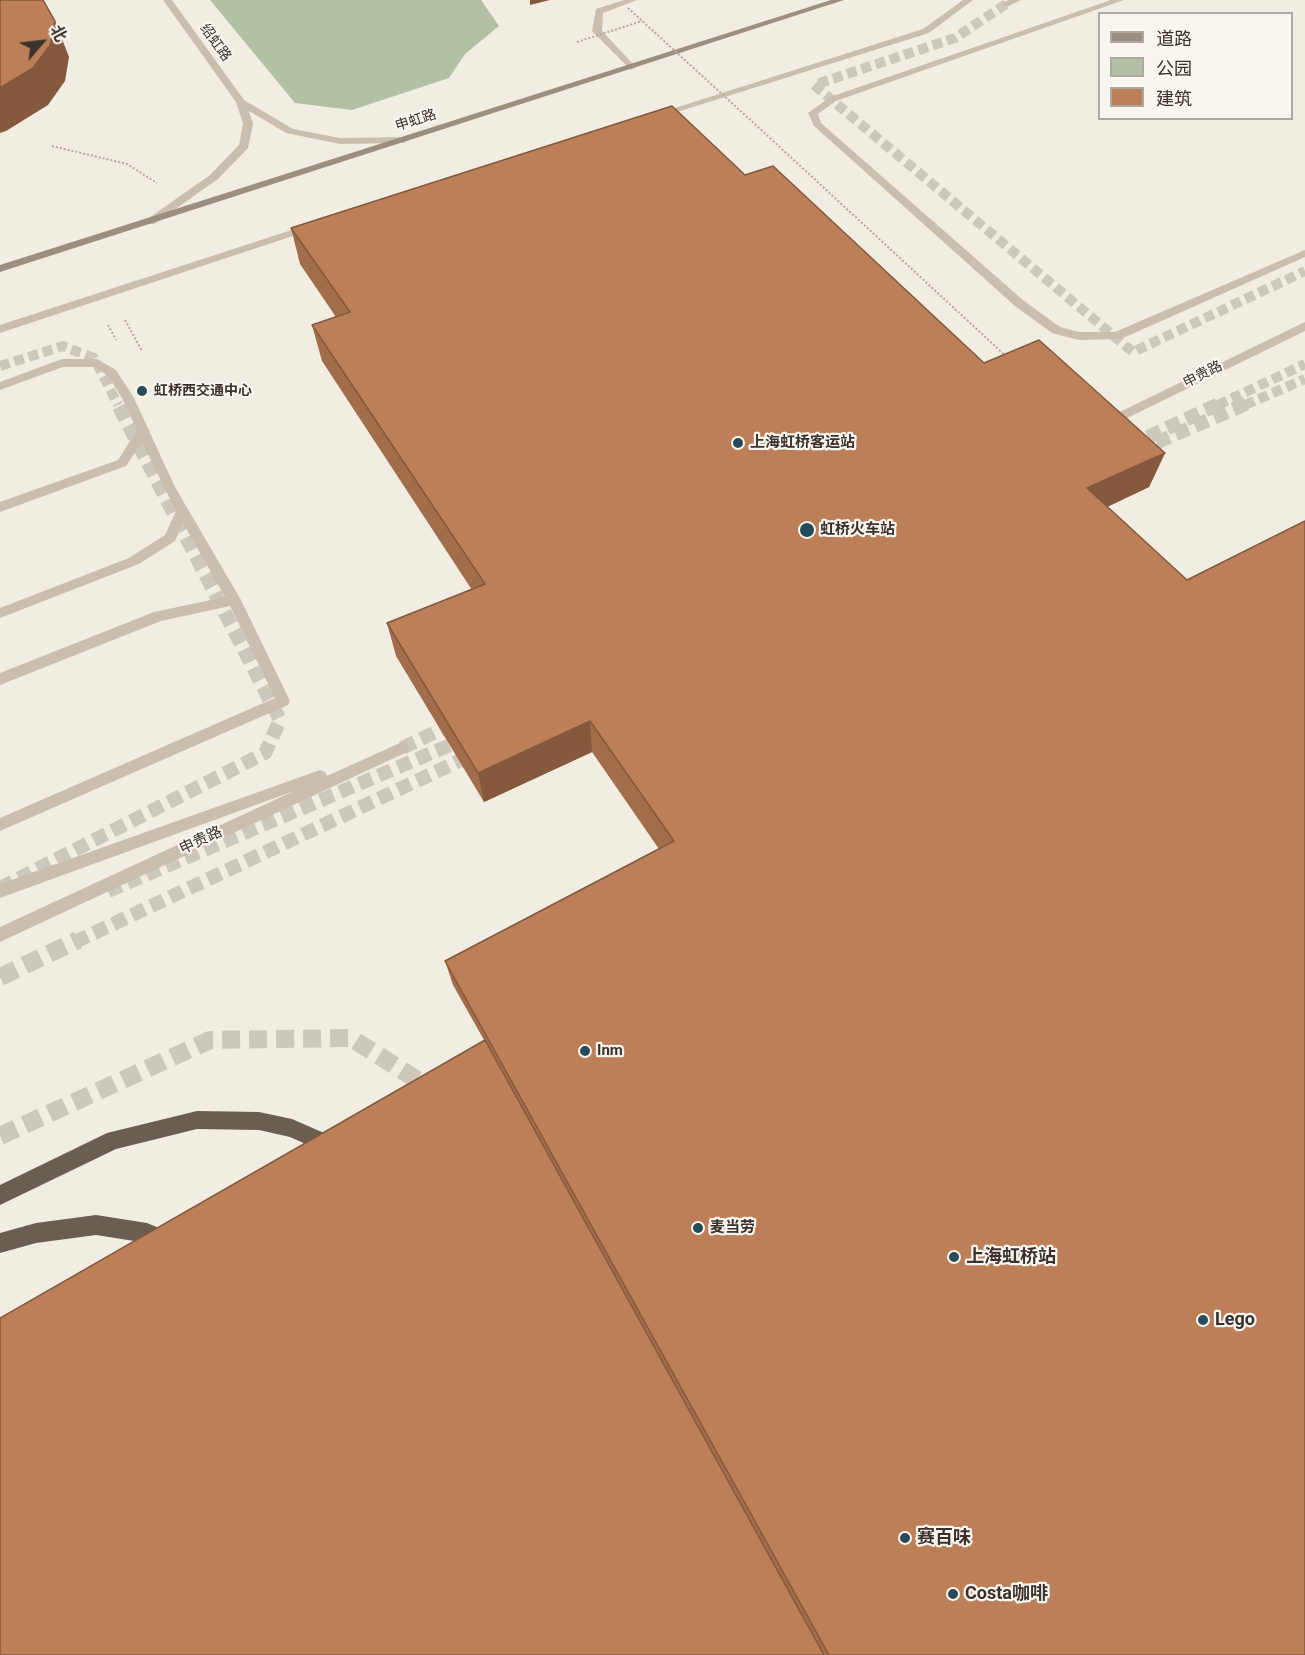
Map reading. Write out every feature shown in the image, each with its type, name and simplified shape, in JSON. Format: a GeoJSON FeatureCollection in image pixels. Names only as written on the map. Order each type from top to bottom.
{"type":"FeatureCollection","features":[{"type":"Feature","properties":{"kind":"highway"},"geometry":{"type":"LineString","coordinates":[[0,1195],[114,1140],[197,1120],[259,1121],[292,1128],[326,1142],[345,1155]]}},
{"type":"Feature","properties":{"kind":"highway"},"geometry":{"type":"LineString","coordinates":[[0,1243],[36,1233],[96,1225],[147,1233],[191,1252]]}},
{"type":"Feature","properties":{"kind":"main road","name":"申虹路"},"geometry":{"type":"LineString","coordinates":[[0,269],[840,0]]}},
{"type":"Feature","properties":{"kind":"street","name":"绍虹路"},"geometry":{"type":"LineString","coordinates":[[167,0],[241,102]]}},
{"type":"Feature","properties":{"kind":"street"},"geometry":{"type":"LineString","coordinates":[[651,117],[926,31],[969,0]]}},
{"type":"Feature","properties":{"kind":"street"},"geometry":{"type":"LineString","coordinates":[[1006,4],[1017,0]]}},
{"type":"Feature","properties":{"kind":"street"},"geometry":{"type":"LineString","coordinates":[[1120,0],[833,99],[813,113],[817,124],[1019,303],[1056,330],[1079,336],[1117,336],[1305,253]]}},
{"type":"Feature","properties":{"kind":"street"},"geometry":{"type":"LineString","coordinates":[[630,4],[599,10],[597,31],[631,67]]}},
{"type":"Feature","properties":{"kind":"street"},"geometry":{"type":"LineString","coordinates":[[241,102],[290,131],[340,141],[404,140]]}},
{"type":"Feature","properties":{"kind":"street"},"geometry":{"type":"LineString","coordinates":[[150,222],[214,177],[244,146],[248,124],[241,102]]}},
{"type":"Feature","properties":{"kind":"street"},"geometry":{"type":"LineString","coordinates":[[0,329],[322,224]]}},
{"type":"Feature","properties":{"kind":"street","name":"申贵路"},"geometry":{"type":"LineString","coordinates":[[1101,426],[1305,327]]}},
{"type":"Feature","properties":{"kind":"street"},"geometry":{"type":"LineString","coordinates":[[0,386],[62,363],[97,363],[112,374],[128,398],[169,488],[234,600],[283,701],[0,825]]}},
{"type":"Feature","properties":{"kind":"street"},"geometry":{"type":"LineString","coordinates":[[0,507],[122,463],[142,432]]}},
{"type":"Feature","properties":{"kind":"street"},"geometry":{"type":"LineString","coordinates":[[0,613],[134,561],[170,538],[183,510]]}},
{"type":"Feature","properties":{"kind":"street"},"geometry":{"type":"LineString","coordinates":[[0,679],[159,616],[234,600]]}},
{"type":"Feature","properties":{"kind":"street","name":"申贵路"},"geometry":{"type":"LineString","coordinates":[[0,891],[402,748],[0,935]]}},
{"type":"Feature","properties":{"kind":"path"},"geometry":{"type":"LineString","coordinates":[[630,4],[642,21],[1010,360]]}},
{"type":"Feature","properties":{"kind":"path"},"geometry":{"type":"LineString","coordinates":[[577,42],[642,21]]}},
{"type":"Feature","properties":{"kind":"path"},"geometry":{"type":"LineString","coordinates":[[52,146],[127,164],[182,199]]}},
{"type":"Feature","properties":{"kind":"path"},"geometry":{"type":"LineString","coordinates":[[125,320],[142,351]]}},
{"type":"Feature","properties":{"kind":"green space"},"geometry":{"type":"Polygon","coordinates":[[[210,0],[481,0],[499,26],[465,54],[449,78],[352,110],[295,103],[210,0]]]}},
{"type":"Feature","properties":{"kind":"building"},"geometry":{"type":"Polygon","coordinates":[[[0,0],[43,0],[55,21],[50,45],[33,68],[0,88],[0,0]]]}},
{"type":"Feature","properties":{"kind":"building","name":"上海虹桥站"},"geometry":{"type":"Polygon","coordinates":[[[672,106],[745,175],[773,166],[984,363],[1039,340],[1165,453],[1087,488],[1187,580],[1305,521],[1305,1655],[829,1655],[445,961],[674,841],[590,721],[478,773],[387,623],[485,584],[312,325],[350,312],[291,228],[672,106]]]}},
{"type":"Feature","properties":{"kind":"building"},"geometry":{"type":"Polygon","coordinates":[[[485,1040],[824,1655],[0,1655],[0,1318],[485,1040]]]}},
{"type":"Feature","properties":{"kind":"tunnel"},"geometry":{"type":"LineString","coordinates":[[1006,4],[955,38],[814,85],[1133,352],[1305,271]]}},
{"type":"Feature","properties":{"kind":"tunnel"},"geometry":{"type":"LineString","coordinates":[[0,366],[63,346],[94,358],[118,405]]}},
{"type":"Feature","properties":{"kind":"tunnel"},"geometry":{"type":"LineString","coordinates":[[1218,405],[1305,364]]}},
{"type":"Feature","properties":{"kind":"tunnel"},"geometry":{"type":"LineString","coordinates":[[1245,405],[1305,379]]}},
{"type":"Feature","properties":{"kind":"tunnel"},"geometry":{"type":"LineString","coordinates":[[0,888],[265,753],[280,720],[117,403]]}},
{"type":"Feature","properties":{"kind":"tunnel"},"geometry":{"type":"LineString","coordinates":[[1129,446],[1221,403]]}},
{"type":"Feature","properties":{"kind":"tunnel"},"geometry":{"type":"LineString","coordinates":[[1137,451],[1248,403]]}},
{"type":"Feature","properties":{"kind":"tunnel"},"geometry":{"type":"LineString","coordinates":[[402,748],[459,721]]}},
{"type":"Feature","properties":{"kind":"tunnel"},"geometry":{"type":"LineString","coordinates":[[108,891],[469,737]]}},
{"type":"Feature","properties":{"kind":"tunnel"},"geometry":{"type":"LineString","coordinates":[[75,942],[478,752]]}},
{"type":"Feature","properties":{"kind":"tunnel"},"geometry":{"type":"LineString","coordinates":[[0,977],[78,940]]}},
{"type":"Feature","properties":{"kind":"tunnel"},"geometry":{"type":"LineString","coordinates":[[0,1136],[210,1040],[351,1038],[433,1090]]}},
{"type":"Feature","properties":{"kind":"place","name":"虹桥西交通中心"},"geometry":{"type":"Point","coordinates":[142,391]}},
{"type":"Feature","properties":{"kind":"place","name":"上海虹桥客运站"},"geometry":{"type":"Point","coordinates":[738,443]}},
{"type":"Feature","properties":{"kind":"place","name":"虹桥火车站"},"geometry":{"type":"Point","coordinates":[807,530]}},
{"type":"Feature","properties":{"kind":"place","name":"Inm"},"geometry":{"type":"Point","coordinates":[585,1051]}},
{"type":"Feature","properties":{"kind":"place","name":"麦当劳"},"geometry":{"type":"Point","coordinates":[698,1228]}},
{"type":"Feature","properties":{"kind":"place","name":"上海虹桥站"},"geometry":{"type":"Point","coordinates":[954,1257]}},
{"type":"Feature","properties":{"kind":"place","name":"Lego"},"geometry":{"type":"Point","coordinates":[1203,1320]}},
{"type":"Feature","properties":{"kind":"place","name":"赛百味"},"geometry":{"type":"Point","coordinates":[905,1538]}},
{"type":"Feature","properties":{"kind":"place","name":"Costa咖啡"},"geometry":{"type":"Point","coordinates":[953,1594]}}]}
